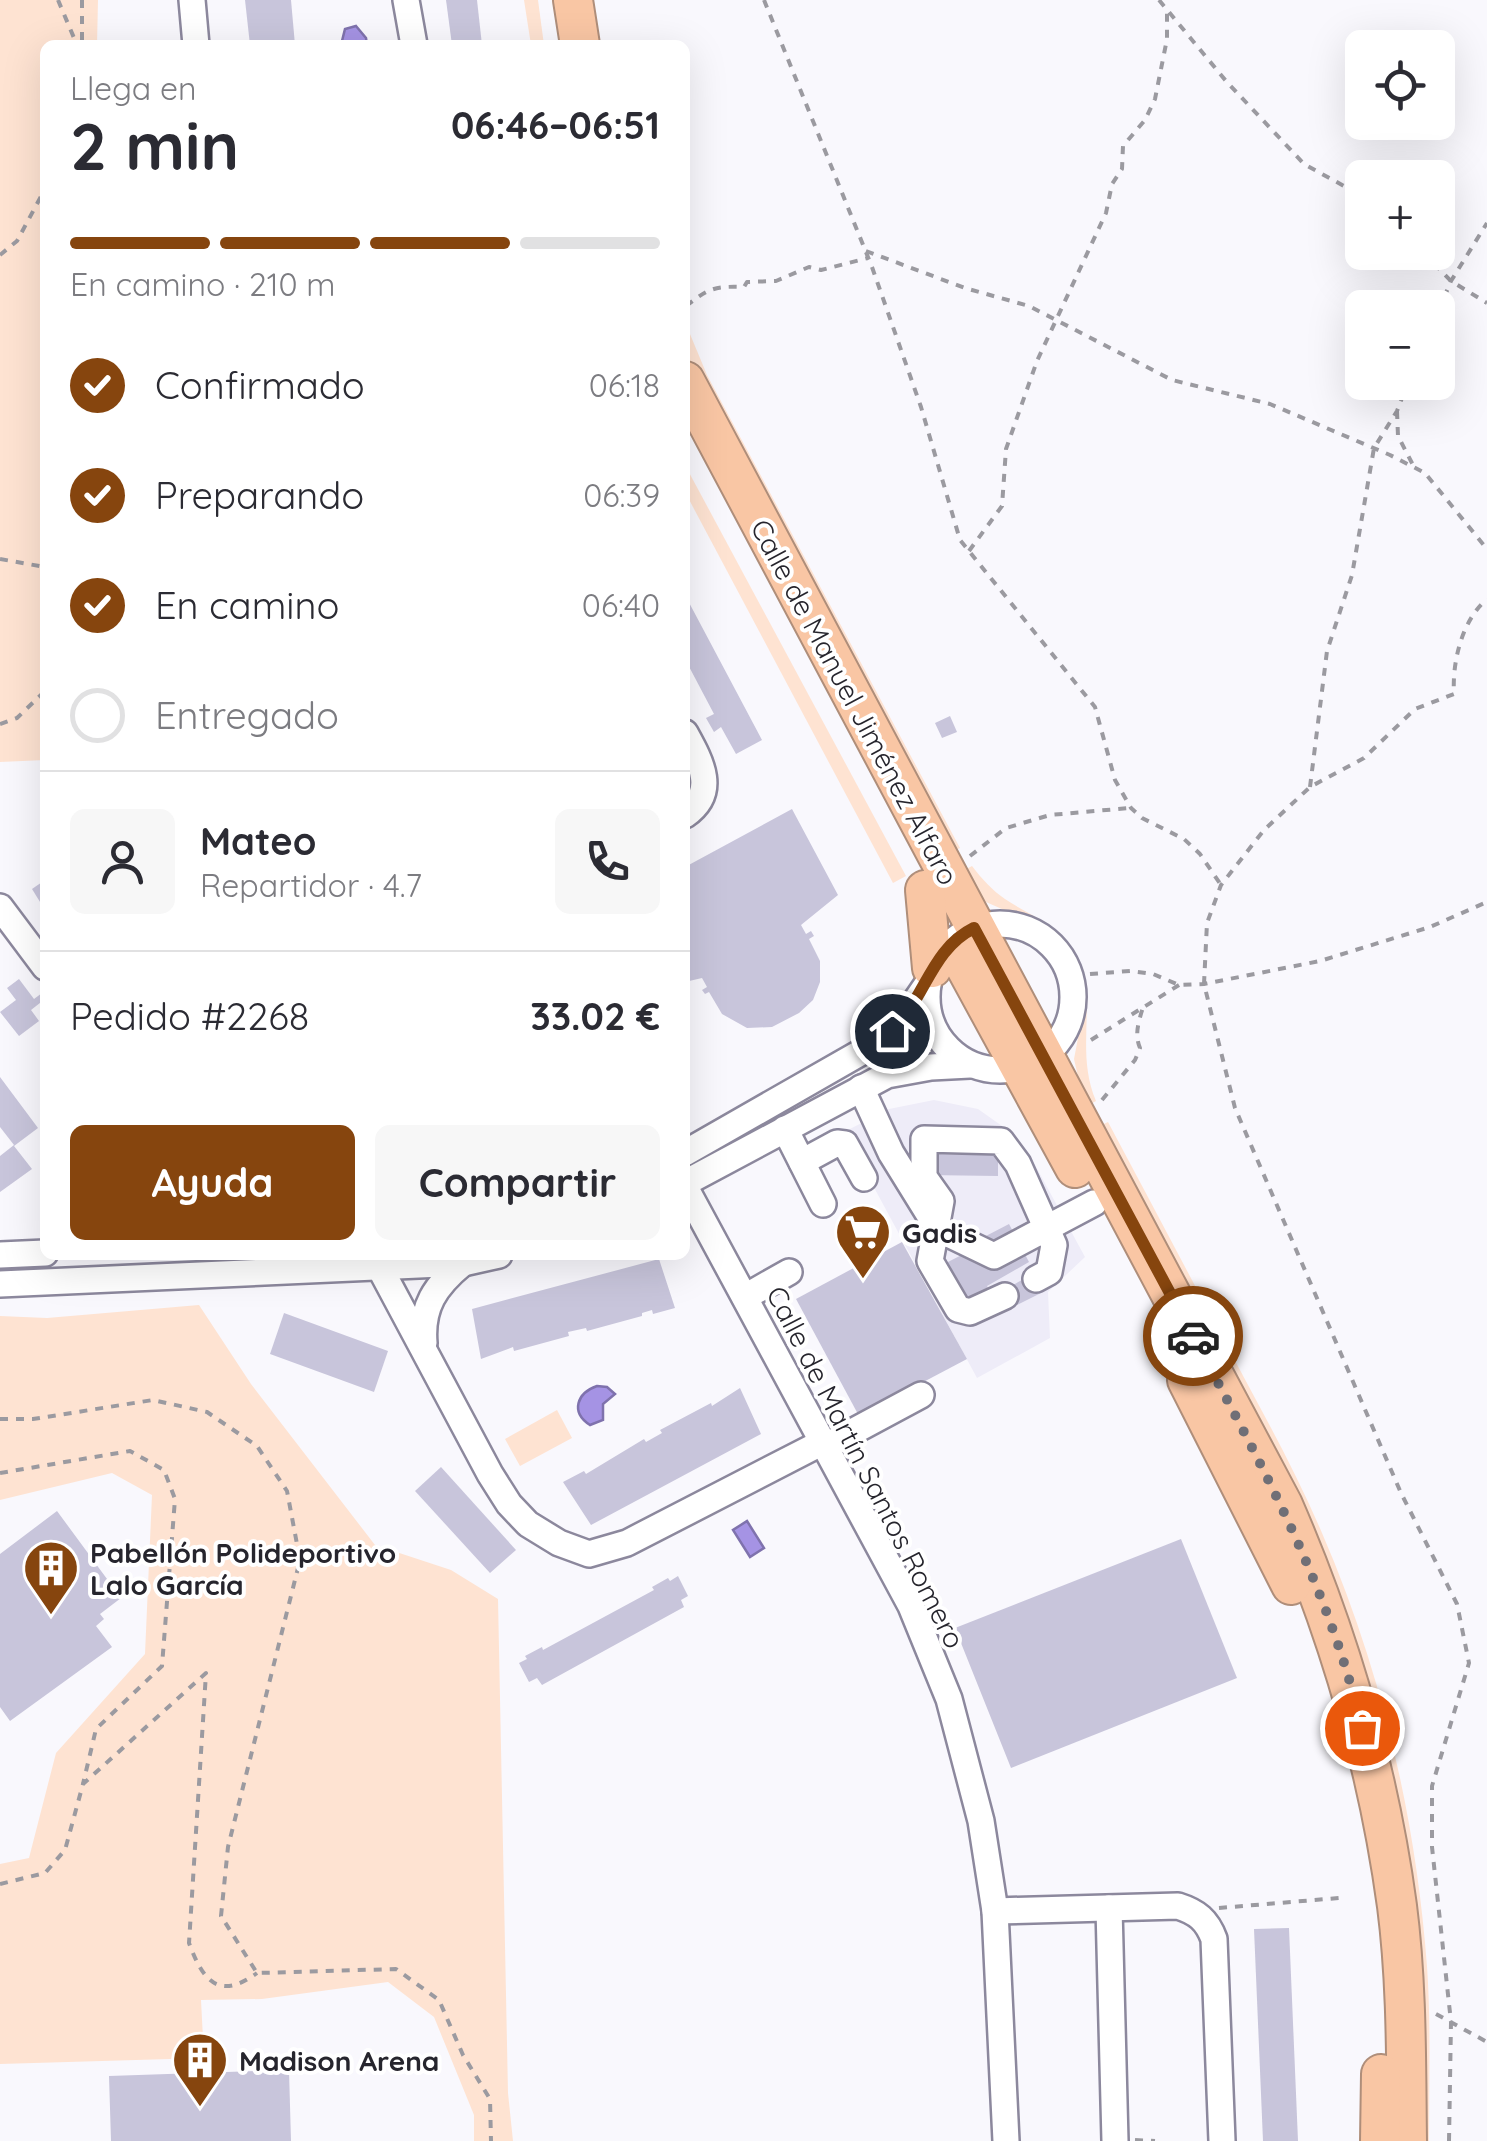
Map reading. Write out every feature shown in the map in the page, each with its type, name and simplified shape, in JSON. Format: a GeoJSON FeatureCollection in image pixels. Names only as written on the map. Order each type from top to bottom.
{"type":"FeatureCollection","features":[{"type":"Feature","properties":{"kind":"highway"},"geometry":{"type":"LineString","coordinates":[[547,0],[552,40]]}},
{"type":"Feature","properties":{"kind":"highway"},"geometry":{"type":"LineString","coordinates":[[573,0],[579,40]]}},
{"type":"Feature","properties":{"kind":"highway","name":"Calle de Manuel Jiménez Alfaro"},"geometry":{"type":"LineString","coordinates":[[690,392],[946,955],[1032,1062],[1283,1505],[1316,1581],[1347,1672],[1380,1804],[1397,1908],[1405,2018],[1407,2141]]}},
{"type":"Feature","properties":{"kind":"highway","name":"Calle de Manuel Jiménez Alfaro"},"geometry":{"type":"LineString","coordinates":[[690,446],[925,890],[946,955]]}},
{"type":"Feature","properties":{"kind":"highway","name":"Calle de Manuel Jiménez Alfaro"},"geometry":{"type":"LineString","coordinates":[[1032,1062],[1094,1203],[1295,1594],[1334,1711],[1360,1820],[1374,1934],[1382,2040],[1380,2141]]}},
{"type":"Feature","properties":{"kind":"street"},"geometry":{"type":"LineString","coordinates":[[192,0],[196,40]]}},
{"type":"Feature","properties":{"kind":"street"},"geometry":{"type":"LineString","coordinates":[[406,0],[413,40]]}},
{"type":"Feature","properties":{"kind":"street"},"geometry":{"type":"LineString","coordinates":[[690,742],[698,756],[705,787],[698,806],[690,812]]}},
{"type":"Feature","properties":{"kind":"street"},"geometry":{"type":"LineString","coordinates":[[0,907],[40,960]]}},
{"type":"Feature","properties":{"kind":"street"},"geometry":{"type":"LineString","coordinates":[[690,1150],[882,1041],[902,1020],[946,955],[1003,924],[1018,926],[1044,939],[1064,962],[1070,975],[1072,1005],[1063,1032],[1032,1062],[988,1070],[970,1064],[948,1046],[929,1011],[946,955]]}},
{"type":"Feature","properties":{"kind":"street"},"geometry":{"type":"LineString","coordinates":[[690,1182],[861,1088],[901,1071],[970,1064]]}},
{"type":"Feature","properties":{"kind":"street"},"geometry":{"type":"LineString","coordinates":[[861,1088],[891,1153],[938,1230],[994,1256],[1094,1203]]}},
{"type":"Feature","properties":{"kind":"street"},"geometry":{"type":"LineString","coordinates":[[785,1129],[823,1204]]}},
{"type":"Feature","properties":{"kind":"street"},"geometry":{"type":"LineString","coordinates":[[1005,1296],[970,1312],[958,1309],[930,1260],[941,1201],[924,1177],[924,1139],[1001,1141],[1018,1164],[1054,1244],[1049,1272],[1036,1279]]}},
{"type":"Feature","properties":{"kind":"street"},"geometry":{"type":"LineString","coordinates":[[802,1162],[837,1143],[845,1144],[864,1178]]}},
{"type":"Feature","properties":{"kind":"street","name":"Calle de Martín Santos Romero"},"geometry":{"type":"LineString","coordinates":[[690,1194],[911,1606],[948,1699],[981,1821],[995,1911],[1006,2141]]}},
{"type":"Feature","properties":{"kind":"street"},"geometry":{"type":"LineString","coordinates":[[0,1255],[40,1254]]}},
{"type":"Feature","properties":{"kind":"street"},"geometry":{"type":"LineString","coordinates":[[0,1284],[334,1270],[381,1261],[476,1260]]}},
{"type":"Feature","properties":{"kind":"street"},"geometry":{"type":"LineString","coordinates":[[381,1261],[392,1292],[509,1504],[528,1524],[559,1543],[589,1554],[628,1544],[921,1395]]}},
{"type":"Feature","properties":{"kind":"street"},"geometry":{"type":"LineString","coordinates":[[425,1348],[427,1303],[446,1276],[462,1263]]}},
{"type":"Feature","properties":{"kind":"street"},"geometry":{"type":"LineString","coordinates":[[334,1270],[392,1292]]}},
{"type":"Feature","properties":{"kind":"street"},"geometry":{"type":"LineString","coordinates":[[745,1296],[789,1272]]}},
{"type":"Feature","properties":{"kind":"street"},"geometry":{"type":"LineString","coordinates":[[995,1911],[1178,1906],[1193,1910],[1209,1924],[1214,1939],[1222,2141]]}},
{"type":"Feature","properties":{"kind":"street"},"geometry":{"type":"LineString","coordinates":[[1109,1908],[1116,2141]]}},
{"type":"Feature","properties":{"kind":"path"},"geometry":{"type":"LineString","coordinates":[[58,0],[78,40]]}},
{"type":"Feature","properties":{"kind":"path"},"geometry":{"type":"LineString","coordinates":[[80,40],[82,0]]}},
{"type":"Feature","properties":{"kind":"path"},"geometry":{"type":"LineString","coordinates":[[764,0],[866,251],[921,407],[960,540],[1095,707],[1114,780],[1131,808],[1142,818],[1184,839],[1200,854],[1221,885]]}},
{"type":"Feature","properties":{"kind":"path"},"geometry":{"type":"LineString","coordinates":[[1159,0],[1304,164],[1345,187]]}},
{"type":"Feature","properties":{"kind":"path"},"geometry":{"type":"LineString","coordinates":[[969,552],[1002,506],[1006,448],[1044,344],[1106,213],[1112,184],[1122,169],[1123,146],[1145,120],[1154,100],[1167,39],[1167,9]]}},
{"type":"Feature","properties":{"kind":"path"},"geometry":{"type":"LineString","coordinates":[[0,254],[18,241],[40,199]]}},
{"type":"Feature","properties":{"kind":"path"},"geometry":{"type":"LineString","coordinates":[[1448,290],[1487,223]]}},
{"type":"Feature","properties":{"kind":"path"},"geometry":{"type":"LineString","coordinates":[[866,251],[965,288],[1029,306],[1172,380],[1270,404],[1374,448],[1426,473],[1487,548]]}},
{"type":"Feature","properties":{"kind":"path"},"geometry":{"type":"LineString","coordinates":[[690,303],[718,286],[744,287],[746,282],[776,280],[810,267],[821,270],[868,258]]}},
{"type":"Feature","properties":{"kind":"path"},"geometry":{"type":"LineString","coordinates":[[1441,270],[1487,304]]}},
{"type":"Feature","properties":{"kind":"path"},"geometry":{"type":"LineString","coordinates":[[1310,786],[1327,651],[1352,575],[1374,448],[1401,400]]}},
{"type":"Feature","properties":{"kind":"path"},"geometry":{"type":"LineString","coordinates":[[1397,411],[1398,436],[1414,468]]}},
{"type":"Feature","properties":{"kind":"path"},"geometry":{"type":"LineString","coordinates":[[0,560],[40,566]]}},
{"type":"Feature","properties":{"kind":"path"},"geometry":{"type":"LineString","coordinates":[[1449,2141],[1451,2022],[1432,1848],[1432,1786],[1469,1663],[1457,1604],[1401,1493],[1235,1108],[1204,984],[1208,924],[1221,885],[1264,830],[1310,786],[1364,758],[1415,709],[1454,694],[1453,674],[1468,620],[1487,599]]}},
{"type":"Feature","properties":{"kind":"path"},"geometry":{"type":"LineString","coordinates":[[0,724],[18,718],[40,697]]}},
{"type":"Feature","properties":{"kind":"path"},"geometry":{"type":"LineString","coordinates":[[970,856],[1006,828],[1050,815],[1131,808]]}},
{"type":"Feature","properties":{"kind":"path"},"geometry":{"type":"LineString","coordinates":[[1091,1040],[1179,986],[1320,961],[1430,928],[1487,902]]}},
{"type":"Feature","properties":{"kind":"path"},"geometry":{"type":"LineString","coordinates":[[1090,974],[1130,971],[1152,974],[1179,986]]}},
{"type":"Feature","properties":{"kind":"path"},"geometry":{"type":"LineString","coordinates":[[1102,1100],[1135,1060],[1140,1048],[1137,1027],[1144,1006]]}},
{"type":"Feature","properties":{"kind":"path"},"geometry":{"type":"LineString","coordinates":[[0,1419],[33,1419],[153,1400],[207,1412],[258,1446],[287,1491],[300,1560],[228,1848],[220,1916],[257,1973]]}},
{"type":"Feature","properties":{"kind":"path"},"geometry":{"type":"LineString","coordinates":[[0,1473],[130,1451],[164,1470],[175,1500],[162,1666],[96,1729],[66,1850],[44,1873],[0,1884]]}},
{"type":"Feature","properties":{"kind":"path"},"geometry":{"type":"LineString","coordinates":[[84,1784],[206,1673],[188,1943],[199,1971],[220,1987],[239,1986],[257,1973],[396,1969],[439,2000],[463,2055],[490,2099],[490,2141]]}},
{"type":"Feature","properties":{"kind":"path"},"geometry":{"type":"LineString","coordinates":[[1193,1910],[1339,1898]]}},
{"type":"Feature","properties":{"kind":"path"},"geometry":{"type":"LineString","coordinates":[[1436,2014],[1487,2042]]}},
{"type":"Feature","properties":{"kind":"path"},"geometry":{"type":"LineString","coordinates":[[1145,2140],[1155,2141]]}},
{"type":"Feature","properties":{"kind":"shaded area"},"geometry":{"type":"Polygon","coordinates":[[[0,0],[98,0],[97,40],[40,40],[40,760],[0,762],[0,0]]]}},
{"type":"Feature","properties":{"kind":"shaded area"},"geometry":{"type":"Polygon","coordinates":[[[524,0],[538,0],[543,40],[530,40],[524,0]]]}},
{"type":"Feature","properties":{"kind":"shaded area"},"geometry":{"type":"Polygon","coordinates":[[[356,26],[366,40],[342,40],[345,29],[356,26]]]}},
{"type":"Feature","properties":{"kind":"shaded area"},"geometry":{"type":"Polygon","coordinates":[[[690,334],[707,375],[960,848],[947,854],[690,369],[690,334]]]}},
{"type":"Feature","properties":{"kind":"shaded area"},"geometry":{"type":"Polygon","coordinates":[[[690,474],[906,876],[893,883],[690,501],[690,474]]]}},
{"type":"Feature","properties":{"kind":"shaded area"},"geometry":{"type":"Polygon","coordinates":[[[972,866],[1000,896],[1063,937],[1079,962],[1087,1000],[1089,1080],[1096,1101],[1085,1107],[1074,1059],[1083,1012],[1076,965],[1059,939],[1043,927],[979,899],[959,873],[972,866]]]}},
{"type":"Feature","properties":{"kind":"shaded area"},"geometry":{"type":"Polygon","coordinates":[[[934,1100],[978,1109],[1012,1133],[1028,1152],[1085,1257],[1048,1292],[1050,1338],[977,1378],[844,1132],[889,1109],[934,1100]]]}},
{"type":"Feature","properties":{"kind":"shaded area"},"geometry":{"type":"Polygon","coordinates":[[[1108,1122],[1301,1488],[1362,1637],[1392,1745],[1422,1910],[1429,2010],[1429,2141],[1416,2141],[1379,1748],[1095,1128],[1108,1122]]]}},
{"type":"Feature","properties":{"kind":"shaded area"},"geometry":{"type":"Polygon","coordinates":[[[199,1305],[251,1384],[375,1545],[451,1570],[498,1599],[508,2093],[513,2141],[474,2141],[474,2115],[434,2017],[388,1982],[262,1999],[201,2000],[204,2058],[0,2064],[0,1864],[29,1858],[56,1753],[145,1654],[152,1495],[112,1473],[0,1500],[0,1316],[47,1318],[199,1305]]]}},
{"type":"Feature","properties":{"kind":"shaded area"},"geometry":{"type":"Polygon","coordinates":[[[597,1386],[607,1387],[615,1394],[603,1404],[603,1420],[590,1425],[580,1414],[578,1403],[597,1386]]]}},
{"type":"Feature","properties":{"kind":"shaded area"},"geometry":{"type":"Polygon","coordinates":[[[557,1410],[572,1438],[520,1466],[505,1439],[557,1410]]]}},
{"type":"Feature","properties":{"kind":"shaded area"},"geometry":{"type":"Polygon","coordinates":[[[747,1521],[764,1548],[750,1557],[733,1530],[747,1521]]]}},
{"type":"Feature","properties":{"kind":"building"},"geometry":{"type":"Polygon","coordinates":[[[245,0],[291,0],[295,40],[249,40],[245,0]]]}},
{"type":"Feature","properties":{"kind":"building"},"geometry":{"type":"Polygon","coordinates":[[[446,0],[477,0],[481,40],[451,40],[446,0]]]}},
{"type":"Feature","properties":{"kind":"building"},"geometry":{"type":"Polygon","coordinates":[[[690,604],[762,740],[736,754],[721,727],[714,732],[706,718],[714,714],[690,668],[690,604]]]}},
{"type":"Feature","properties":{"kind":"building"},"geometry":{"type":"Polygon","coordinates":[[[950,716],[957,732],[942,738],[935,723],[950,716]]]}},
{"type":"Feature","properties":{"kind":"building"},"geometry":{"type":"Polygon","coordinates":[[[792,809],[838,895],[801,925],[806,934],[811,931],[814,936],[809,939],[820,961],[820,982],[813,1000],[799,1013],[772,1027],[747,1028],[722,1014],[709,992],[705,994],[702,990],[707,987],[702,978],[690,981],[690,864],[792,809]]]}},
{"type":"Feature","properties":{"kind":"building"},"geometry":{"type":"Polygon","coordinates":[[[40,883],[40,902],[32,889],[40,883]]]}},
{"type":"Feature","properties":{"kind":"building"},"geometry":{"type":"Polygon","coordinates":[[[19,979],[34,999],[40,994],[40,1003],[31,1010],[39,1021],[19,1036],[0,1012],[16,1000],[7,988],[19,979]]]}},
{"type":"Feature","properties":{"kind":"building"},"geometry":{"type":"Polygon","coordinates":[[[0,1077],[38,1128],[14,1146],[32,1169],[0,1192],[0,1156],[14,1145],[0,1127],[0,1077]]]}},
{"type":"Feature","properties":{"kind":"building"},"geometry":{"type":"Polygon","coordinates":[[[927,1154],[998,1155],[998,1176],[926,1175],[927,1154]]]}},
{"type":"Feature","properties":{"kind":"building"},"geometry":{"type":"Polygon","coordinates":[[[1009,1224],[1029,1262],[987,1286],[990,1292],[968,1304],[946,1263],[987,1242],[984,1237],[1009,1224]]]}},
{"type":"Feature","properties":{"kind":"building"},"geometry":{"type":"Polygon","coordinates":[[[902,1242],[967,1359],[859,1416],[796,1299],[902,1242]]]}},
{"type":"Feature","properties":{"kind":"building"},"geometry":{"type":"Polygon","coordinates":[[[655,1260],[659,1260],[675,1308],[653,1314],[652,1310],[587,1331],[586,1328],[568,1332],[569,1336],[514,1351],[513,1347],[481,1359],[472,1309],[655,1260]]]}},
{"type":"Feature","properties":{"kind":"building"},"geometry":{"type":"Polygon","coordinates":[[[1033,1274],[1043,1292],[1011,1308],[1002,1291],[1033,1274]]]}},
{"type":"Feature","properties":{"kind":"building"},"geometry":{"type":"Polygon","coordinates":[[[284,1313],[388,1351],[374,1392],[270,1354],[284,1313]]]}},
{"type":"Feature","properties":{"kind":"building"},"geometry":{"type":"Polygon","coordinates":[[[740,1388],[761,1434],[591,1525],[563,1482],[584,1471],[586,1474],[740,1388]]]}},
{"type":"Feature","properties":{"kind":"building"},"geometry":{"type":"Polygon","coordinates":[[[441,1467],[516,1550],[490,1573],[415,1491],[441,1467]]]}},
{"type":"Feature","properties":{"kind":"building","name":"Pabellón Polideportivo Lalo García"},"geometry":{"type":"Polygon","coordinates":[[[57,1511],[121,1598],[100,1614],[104,1619],[96,1626],[112,1647],[10,1721],[0,1707],[0,1554],[57,1511]]]}},
{"type":"Feature","properties":{"kind":"building"},"geometry":{"type":"Polygon","coordinates":[[[1181,1539],[1237,1678],[1011,1768],[955,1628],[1181,1539]]]}},
{"type":"Feature","properties":{"kind":"building"},"geometry":{"type":"Polygon","coordinates":[[[678,1576],[688,1596],[681,1600],[684,1607],[542,1685],[537,1678],[529,1682],[519,1663],[527,1659],[525,1656],[542,1647],[543,1650],[654,1590],[652,1587],[668,1578],[670,1581],[678,1576]]]}},
{"type":"Feature","properties":{"kind":"building"},"geometry":{"type":"Polygon","coordinates":[[[1289,1928],[1298,2141],[1263,2141],[1254,1929],[1289,1928]]]}},
{"type":"Feature","properties":{"kind":"building","name":"Madison Arena"},"geometry":{"type":"Polygon","coordinates":[[[289,2070],[291,2141],[111,2141],[109,2076],[289,2070]]]}},
{"type":"Feature","properties":{"kind":"way so far"},"geometry":{"type":"LineString","coordinates":[[1193,1336],[1283,1505],[1316,1581],[1362,1728]]}},
{"type":"Feature","properties":{"kind":"place","name":"Gadis"},"geometry":{"type":"Point","coordinates":[863,1281]}},
{"type":"Feature","properties":{"kind":"place","name":"Pabellón Polideportivo Lalo García"},"geometry":{"type":"Point","coordinates":[51,1617]}},
{"type":"Feature","properties":{"kind":"place","name":"Madison Arena"},"geometry":{"type":"Point","coordinates":[200,2109]}},
{"type":"Feature","properties":{"kind":"route"},"geometry":{"type":"LineString","coordinates":[[892,1031],[928,983],[938,957],[952,941],[974,928],[1193,1336]]}}]}
